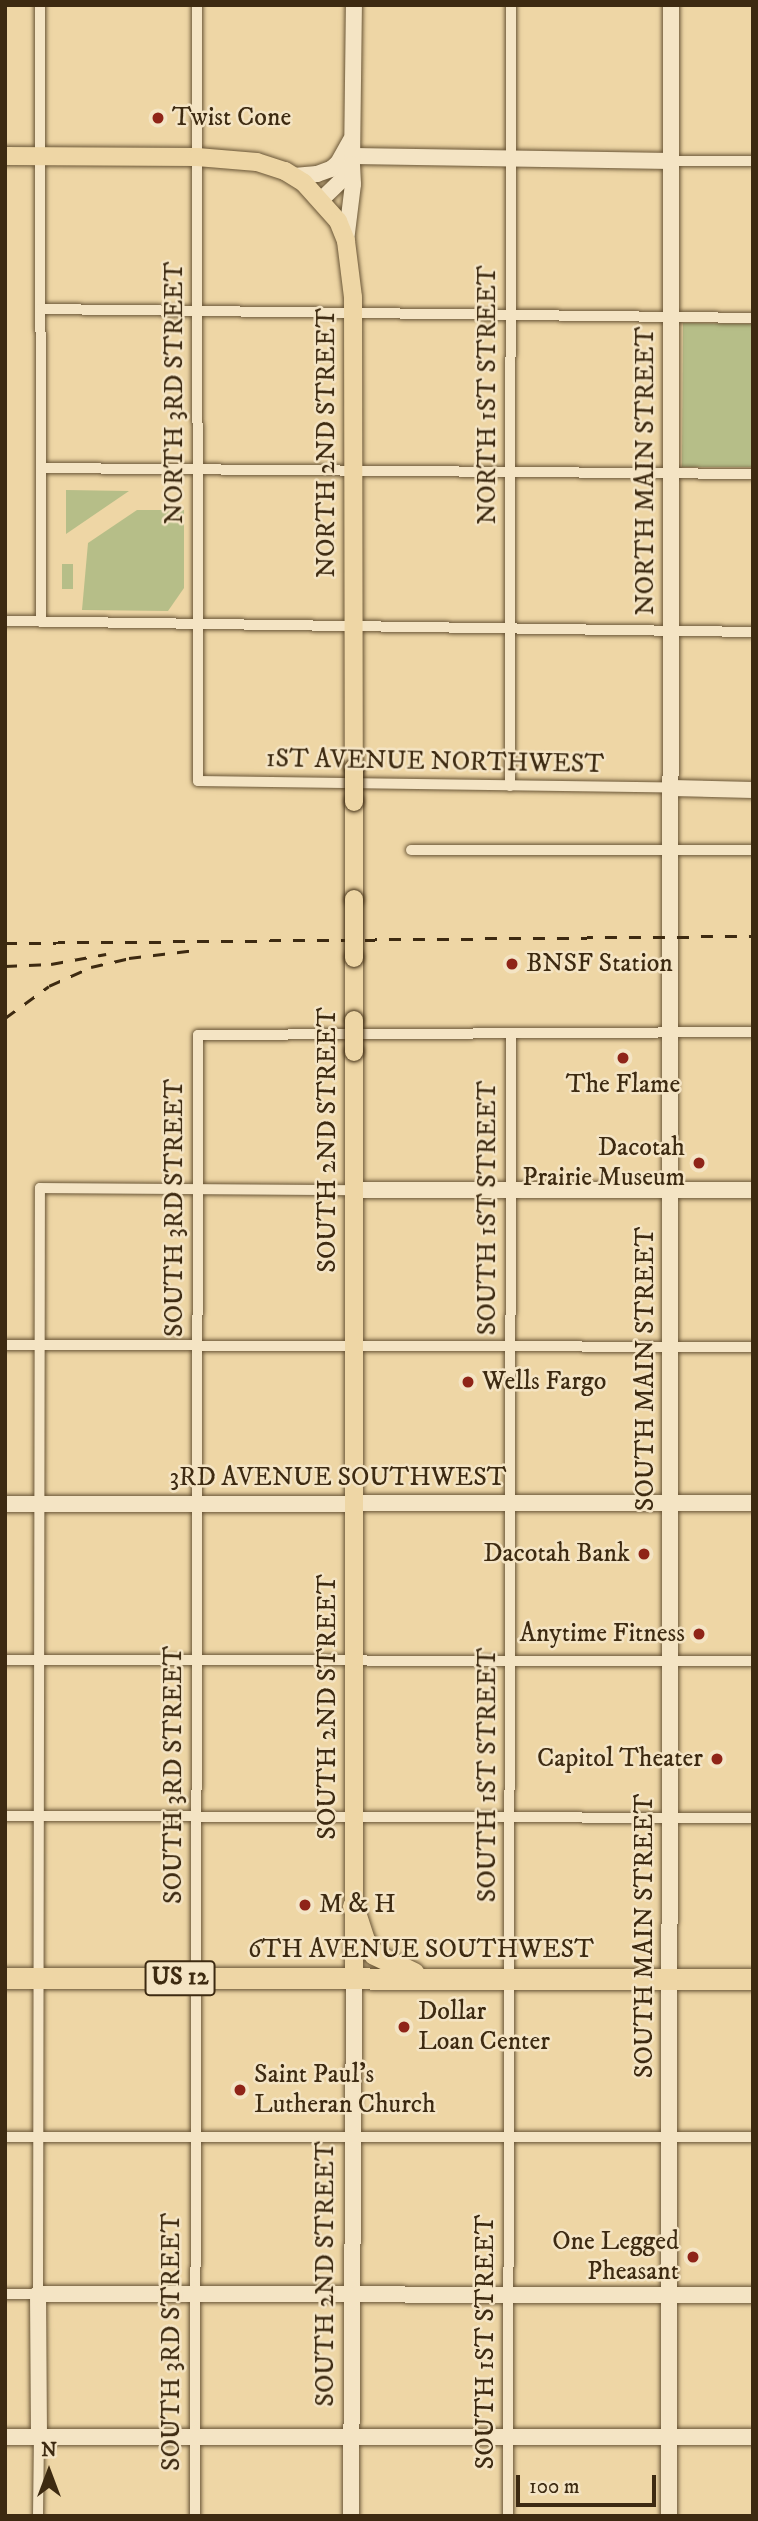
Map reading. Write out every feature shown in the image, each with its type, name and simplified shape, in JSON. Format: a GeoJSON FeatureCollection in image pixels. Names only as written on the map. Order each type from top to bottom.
{"type":"FeatureCollection","features":[{"type":"Feature","properties":{"kind":"highway"},"geometry":{"type":"LineString","coordinates":[[354,1906],[364,1940],[374,1954],[399,1968],[433,1979]]}},
{"type":"Feature","properties":{"kind":"highway","name":"6TH AVENUE SOUTHWEST"},"geometry":{"type":"LineString","coordinates":[[5,1978],[669,1979]]}},
{"type":"Feature","properties":{"kind":"highway","name":"US 12"},"geometry":{"type":"LineString","coordinates":[[669,1979],[753,1979]]}},
{"type":"Feature","properties":{"kind":"main road","name":"NORTH 2ND STREET"},"geometry":{"type":"LineString","coordinates":[[5,156],[197,157],[257,162],[294,176],[322,199],[338,221],[346,241],[353,313],[354,899]]}},
{"type":"Feature","properties":{"kind":"main road","name":"SOUTH 2ND STREET"},"geometry":{"type":"LineString","coordinates":[[354,899],[354,1978]]}},
{"type":"Feature","properties":{"kind":"street"},"geometry":{"type":"LineString","coordinates":[[40,5],[41,622]]}},
{"type":"Feature","properties":{"kind":"street","name":"NORTH 3RD STREET"},"geometry":{"type":"LineString","coordinates":[[197,5],[198,781]]}},
{"type":"Feature","properties":{"kind":"street"},"geometry":{"type":"LineString","coordinates":[[346,241],[353,184],[354,5]]}},
{"type":"Feature","properties":{"kind":"street","name":"NORTH 1ST STREET"},"geometry":{"type":"LineString","coordinates":[[510,786],[511,5]]}},
{"type":"Feature","properties":{"kind":"street","name":"NORTH MAIN STREET"},"geometry":{"type":"LineString","coordinates":[[671,5],[671,937]]}},
{"type":"Feature","properties":{"kind":"street"},"geometry":{"type":"LineString","coordinates":[[294,176],[317,174],[331,169],[346,152],[354,134]]}},
{"type":"Feature","properties":{"kind":"street"},"geometry":{"type":"LineString","coordinates":[[353,184],[362,164],[385,158]]}},
{"type":"Feature","properties":{"kind":"street"},"geometry":{"type":"LineString","coordinates":[[352,160],[753,161]]}},
{"type":"Feature","properties":{"kind":"street"},"geometry":{"type":"LineString","coordinates":[[322,199],[345,177],[352,160]]}},
{"type":"Feature","properties":{"kind":"street"},"geometry":{"type":"LineString","coordinates":[[41,309],[753,318]]}},
{"type":"Feature","properties":{"kind":"street"},"geometry":{"type":"LineString","coordinates":[[41,468],[753,474]]}},
{"type":"Feature","properties":{"kind":"street"},"geometry":{"type":"LineString","coordinates":[[5,621],[753,632]]}},
{"type":"Feature","properties":{"kind":"street","name":"1ST AVENUE NORTHWEST"},"geometry":{"type":"LineString","coordinates":[[198,781],[672,789]]}},
{"type":"Feature","properties":{"kind":"street"},"geometry":{"type":"LineString","coordinates":[[672,789],[753,790]]}},
{"type":"Feature","properties":{"kind":"street"},"geometry":{"type":"LineString","coordinates":[[411,850],[753,850]]}},
{"type":"Feature","properties":{"kind":"street","name":"SOUTH MAIN STREET"},"geometry":{"type":"LineString","coordinates":[[669,2516],[671,937]]}},
{"type":"Feature","properties":{"kind":"street"},"geometry":{"type":"LineString","coordinates":[[511,1035],[753,1032]]}},
{"type":"Feature","properties":{"kind":"street","name":"SOUTH 3RD STREET"},"geometry":{"type":"LineString","coordinates":[[195,2516],[198,1035],[511,1035]]}},
{"type":"Feature","properties":{"kind":"street","name":"SOUTH 1ST STREET"},"geometry":{"type":"LineString","coordinates":[[509,2516],[511,1035]]}},
{"type":"Feature","properties":{"kind":"street"},"geometry":{"type":"LineString","coordinates":[[38,2516],[40,1188],[753,1190]]}},
{"type":"Feature","properties":{"kind":"street"},"geometry":{"type":"LineString","coordinates":[[5,1345],[753,1347]]}},
{"type":"Feature","properties":{"kind":"street","name":"3RD AVENUE SOUTHWEST"},"geometry":{"type":"LineString","coordinates":[[5,1504],[753,1503]]}},
{"type":"Feature","properties":{"kind":"street"},"geometry":{"type":"LineString","coordinates":[[5,1660],[753,1661]]}},
{"type":"Feature","properties":{"kind":"street"},"geometry":{"type":"LineString","coordinates":[[5,1816],[753,1818]]}},
{"type":"Feature","properties":{"kind":"street","name":"SOUTH 2ND STREET"},"geometry":{"type":"LineString","coordinates":[[351,2516],[354,1978]]}},
{"type":"Feature","properties":{"kind":"street"},"geometry":{"type":"LineString","coordinates":[[5,2137],[753,2137]]}},
{"type":"Feature","properties":{"kind":"street"},"geometry":{"type":"LineString","coordinates":[[5,2294],[753,2295]]}},
{"type":"Feature","properties":{"kind":"street"},"geometry":{"type":"LineString","coordinates":[[5,2437],[753,2437]]}},
{"type":"Feature","properties":{"kind":"green space"},"geometry":{"type":"Polygon","coordinates":[[[683,323],[753,324],[753,467],[682,467],[683,323]]]}},
{"type":"Feature","properties":{"kind":"green space"},"geometry":{"type":"Polygon","coordinates":[[[66,490],[129,491],[66,534],[66,490]]]}},
{"type":"Feature","properties":{"kind":"green space"},"geometry":{"type":"Polygon","coordinates":[[[137,510],[184,510],[184,588],[168,611],[82,610],[88,543],[137,510]]]}},
{"type":"Feature","properties":{"kind":"green space"},"geometry":{"type":"Polygon","coordinates":[[[62,564],[73,564],[73,589],[62,589],[62,564]]]}},
{"type":"Feature","properties":{"kind":"railway"},"geometry":{"type":"LineString","coordinates":[[5,943],[753,936]]}},
{"type":"Feature","properties":{"kind":"railway"},"geometry":{"type":"LineString","coordinates":[[5,1018],[49,986],[91,967],[129,958],[196,950]]}},
{"type":"Feature","properties":{"kind":"railway"},"geometry":{"type":"LineString","coordinates":[[5,966],[51,964],[106,954]]}},
{"type":"Feature","properties":{"kind":"place","name":"Twist Cone"},"geometry":{"type":"Point","coordinates":[158,118]}},
{"type":"Feature","properties":{"kind":"place","name":"BNSF Station"},"geometry":{"type":"Point","coordinates":[512,964]}},
{"type":"Feature","properties":{"kind":"place","name":"The Flame"},"geometry":{"type":"Point","coordinates":[623,1058]}},
{"type":"Feature","properties":{"kind":"place","name":"Dacotah Prairie Museum"},"geometry":{"type":"Point","coordinates":[699,1163]}},
{"type":"Feature","properties":{"kind":"place","name":"Wells Fargo"},"geometry":{"type":"Point","coordinates":[468,1382]}},
{"type":"Feature","properties":{"kind":"place","name":"Dacotah Bank"},"geometry":{"type":"Point","coordinates":[644,1554]}},
{"type":"Feature","properties":{"kind":"place","name":"Anytime Fitness"},"geometry":{"type":"Point","coordinates":[699,1634]}},
{"type":"Feature","properties":{"kind":"place","name":"Capitol Theater"},"geometry":{"type":"Point","coordinates":[717,1759]}},
{"type":"Feature","properties":{"kind":"place","name":"M & H"},"geometry":{"type":"Point","coordinates":[305,1905]}},
{"type":"Feature","properties":{"kind":"place","name":"Dollar Loan Center"},"geometry":{"type":"Point","coordinates":[404,2027]}},
{"type":"Feature","properties":{"kind":"place","name":"Saint Paul's Lutheran Church"},"geometry":{"type":"Point","coordinates":[240,2090]}},
{"type":"Feature","properties":{"kind":"place","name":"One Legged Pheasant"},"geometry":{"type":"Point","coordinates":[693,2257]}}]}
